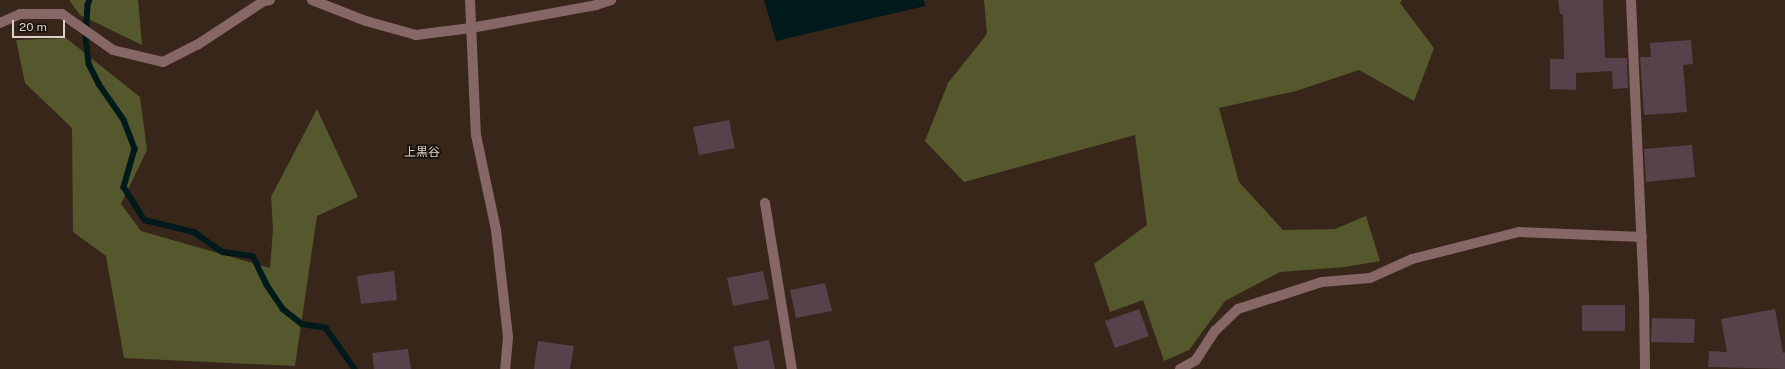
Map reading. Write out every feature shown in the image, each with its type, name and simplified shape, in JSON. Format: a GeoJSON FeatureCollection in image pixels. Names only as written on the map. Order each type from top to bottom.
{"type":"FeatureCollection","features":[{"type":"Feature","properties":{"kind":"street"},"geometry":{"type":"LineString","coordinates":[[0,23],[20,14],[62,14],[113,50],[164,62],[197,45],[264,1],[270,0]]}},
{"type":"Feature","properties":{"kind":"street"},"geometry":{"type":"LineString","coordinates":[[312,0],[366,21],[416,35],[471,28],[596,6],[611,0]]}},
{"type":"Feature","properties":{"kind":"street"},"geometry":{"type":"LineString","coordinates":[[470,0],[476,135],[496,230],[508,337],[505,369]]}},
{"type":"Feature","properties":{"kind":"street"},"geometry":{"type":"LineString","coordinates":[[1631,0],[1642,237],[1645,369]]}},
{"type":"Feature","properties":{"kind":"street"},"geometry":{"type":"LineString","coordinates":[[765,203],[792,369]]}},
{"type":"Feature","properties":{"kind":"street"},"geometry":{"type":"LineString","coordinates":[[1180,369],[1196,360],[1216,331],[1238,309],[1322,282],[1370,278],[1412,259],[1519,232],[1642,237]]}},
{"type":"Feature","properties":{"kind":"green space"},"geometry":{"type":"Polygon","coordinates":[[[69,0],[138,0],[142,45],[80,15],[69,0]]]}},
{"type":"Feature","properties":{"kind":"green space"},"geometry":{"type":"Polygon","coordinates":[[[984,0],[1402,0],[1400,3],[1434,48],[1414,101],[1359,70],[1296,91],[1219,108],[1239,182],[1283,230],[1335,229],[1366,216],[1380,261],[1345,267],[1280,272],[1225,301],[1189,350],[1164,361],[1143,300],[1110,312],[1094,264],[1147,225],[1135,135],[964,182],[925,141],[948,83],[987,34],[984,0]]]}},
{"type":"Feature","properties":{"kind":"green space"},"geometry":{"type":"Polygon","coordinates":[[[66,38],[140,97],[147,150],[121,204],[141,231],[270,268],[273,230],[271,197],[317,109],[358,197],[317,216],[295,366],[124,358],[106,256],[73,232],[72,128],[25,83],[16,40],[66,38]]]}},
{"type":"Feature","properties":{"kind":"water"},"geometry":{"type":"Polygon","coordinates":[[[764,0],[924,0],[925,6],[776,41],[764,0]]]}},
{"type":"Feature","properties":{"kind":"building"},"geometry":{"type":"Polygon","coordinates":[[[1558,0],[1603,0],[1605,58],[1627,58],[1628,88],[1613,89],[1612,71],[1576,73],[1576,90],[1550,89],[1550,59],[1564,59],[1563,14],[1560,14],[1558,0]]]}},
{"type":"Feature","properties":{"kind":"building"},"geometry":{"type":"Polygon","coordinates":[[[1691,40],[1693,64],[1683,65],[1687,112],[1644,115],[1640,57],[1651,57],[1650,43],[1691,40]]]}},
{"type":"Feature","properties":{"kind":"building"},"geometry":{"type":"Polygon","coordinates":[[[729,120],[735,148],[699,155],[693,127],[729,120]]]}},
{"type":"Feature","properties":{"kind":"building"},"geometry":{"type":"Polygon","coordinates":[[[1692,145],[1695,177],[1646,182],[1644,149],[1692,145]]]}},
{"type":"Feature","properties":{"kind":"building"},"geometry":{"type":"Polygon","coordinates":[[[394,271],[397,300],[361,304],[357,276],[394,271]]]}},
{"type":"Feature","properties":{"kind":"building"},"geometry":{"type":"Polygon","coordinates":[[[763,271],[769,299],[733,306],[727,278],[763,271]]]}},
{"type":"Feature","properties":{"kind":"building"},"geometry":{"type":"Polygon","coordinates":[[[825,283],[832,311],[796,318],[790,290],[825,283]]]}},
{"type":"Feature","properties":{"kind":"building"},"geometry":{"type":"Polygon","coordinates":[[[1582,305],[1625,305],[1625,331],[1582,331],[1582,305]]]}},
{"type":"Feature","properties":{"kind":"building"},"geometry":{"type":"Polygon","coordinates":[[[1139,309],[1149,336],[1115,348],[1105,321],[1139,309]]]}},
{"type":"Feature","properties":{"kind":"building"},"geometry":{"type":"Polygon","coordinates":[[[1775,309],[1783,353],[1785,352],[1785,369],[1708,367],[1709,351],[1727,352],[1721,319],[1775,309]]]}},
{"type":"Feature","properties":{"kind":"building"},"geometry":{"type":"Polygon","coordinates":[[[1652,318],[1695,319],[1694,343],[1651,342],[1652,318]]]}},
{"type":"Feature","properties":{"kind":"building"},"geometry":{"type":"Polygon","coordinates":[[[769,340],[775,369],[738,369],[733,347],[769,340]]]}},
{"type":"Feature","properties":{"kind":"building"},"geometry":{"type":"Polygon","coordinates":[[[538,341],[574,346],[570,369],[534,369],[538,341]]]}},
{"type":"Feature","properties":{"kind":"building"},"geometry":{"type":"Polygon","coordinates":[[[408,349],[411,369],[374,369],[372,353],[408,349]]]}},
{"type":"Feature","properties":{"kind":"waterway"},"geometry":{"type":"LineString","coordinates":[[90,0],[88,5],[86,38],[89,64],[99,84],[124,120],[135,149],[124,187],[145,220],[194,232],[223,252],[253,256],[267,285],[283,309],[302,324],[326,328],[355,369]]}},
{"type":"Feature","properties":{"kind":"district","name":"上黒谷"},"geometry":{"type":"Point","coordinates":[422,153]}}]}
